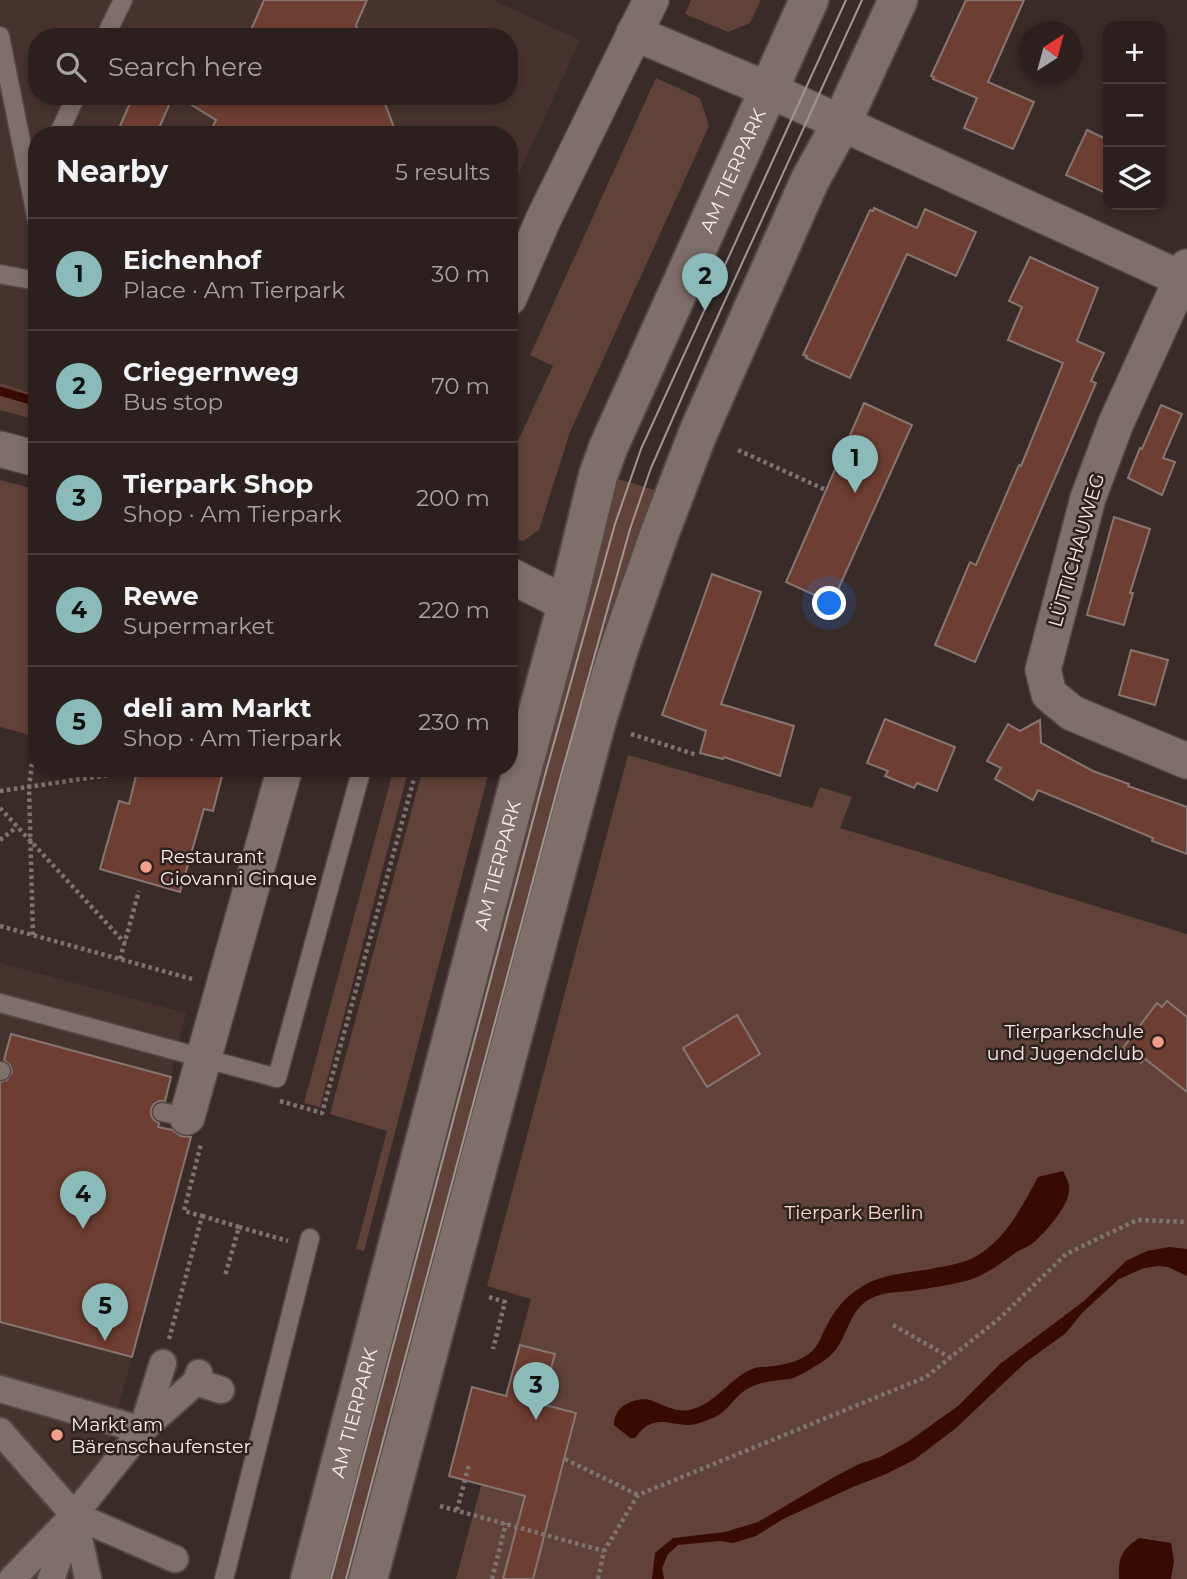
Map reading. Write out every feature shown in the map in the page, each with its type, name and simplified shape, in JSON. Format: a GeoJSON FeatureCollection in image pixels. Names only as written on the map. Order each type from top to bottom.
{"type":"FeatureCollection","features":[{"type":"Feature","properties":{"kind":"main road","name":"AM TIERPARK"},"geometry":{"type":"LineString","coordinates":[[310,1579],[567,604],[598,477],[608,447],[809,0]]}},
{"type":"Feature","properties":{"kind":"main road"},"geometry":{"type":"LineString","coordinates":[[368,1579],[596,723],[619,649],[702,423],[810,180],[841,124],[898,0]]}},
{"type":"Feature","properties":{"kind":"street"},"geometry":{"type":"LineString","coordinates":[[518,277],[650,0]]}},
{"type":"Feature","properties":{"kind":"street"},"geometry":{"type":"LineString","coordinates":[[634,33],[769,90]]}},
{"type":"Feature","properties":{"kind":"street","name":"AM TIERPARK"},"geometry":{"type":"LineString","coordinates":[[769,90],[1184,273]]}},
{"type":"Feature","properties":{"kind":"street","name":"LÜTTICHAUWEG"},"geometry":{"type":"LineString","coordinates":[[1184,273],[1116,423],[1088,498],[1043,670],[1049,694],[1072,713],[1187,761]]}},
{"type":"Feature","properties":{"kind":"street"},"geometry":{"type":"LineString","coordinates":[[0,449],[28,457]]}},
{"type":"Feature","properties":{"kind":"street"},"geometry":{"type":"LineString","coordinates":[[518,580],[567,604]]}},
{"type":"Feature","properties":{"kind":"street"},"geometry":{"type":"LineString","coordinates":[[175,1115],[204,1058],[282,777]]}},
{"type":"Feature","properties":{"kind":"street"},"geometry":{"type":"LineString","coordinates":[[142,1430],[163,1363]]}},
{"type":"Feature","properties":{"kind":"street"},"geometry":{"type":"LineString","coordinates":[[12,1579],[74,1515],[142,1430],[198,1378],[221,1390]]}},
{"type":"Feature","properties":{"kind":"street"},"geometry":{"type":"LineString","coordinates":[[0,1389],[142,1430]]}},
{"type":"Feature","properties":{"kind":"street"},"geometry":{"type":"LineString","coordinates":[[0,1431],[74,1515],[175,1559]]}},
{"type":"Feature","properties":{"kind":"street"},"geometry":{"type":"LineString","coordinates":[[51,1579],[74,1515]]}},
{"type":"Feature","properties":{"kind":"street"},"geometry":{"type":"LineString","coordinates":[[74,1515],[88,1579]]}},
{"type":"Feature","properties":{"kind":"lane"},"geometry":{"type":"LineString","coordinates":[[109,28],[122,0]]}},
{"type":"Feature","properties":{"kind":"lane"},"geometry":{"type":"LineString","coordinates":[[0,36],[28,158]]}},
{"type":"Feature","properties":{"kind":"lane"},"geometry":{"type":"LineString","coordinates":[[62,126],[72,105]]}},
{"type":"Feature","properties":{"kind":"lane"},"geometry":{"type":"LineString","coordinates":[[0,274],[28,279]]}},
{"type":"Feature","properties":{"kind":"lane"},"geometry":{"type":"LineString","coordinates":[[0,1003],[277,1078],[360,777]]}},
{"type":"Feature","properties":{"kind":"lane"},"geometry":{"type":"LineString","coordinates":[[224,1579],[308,1242]]}},
{"type":"Feature","properties":{"kind":"path"},"geometry":{"type":"LineString","coordinates":[[738,450],[825,490]]}},
{"type":"Feature","properties":{"kind":"path"},"geometry":{"type":"LineString","coordinates":[[631,734],[697,755]]}},
{"type":"Feature","properties":{"kind":"path"},"geometry":{"type":"LineString","coordinates":[[30,777],[33,934]]}},
{"type":"Feature","properties":{"kind":"path"},"geometry":{"type":"LineString","coordinates":[[0,791],[96,777]]}},
{"type":"Feature","properties":{"kind":"path"},"geometry":{"type":"LineString","coordinates":[[273,1099],[322,1113],[414,777]]}},
{"type":"Feature","properties":{"kind":"path"},"geometry":{"type":"LineString","coordinates":[[0,808],[125,943]]}},
{"type":"Feature","properties":{"kind":"path"},"geometry":{"type":"LineString","coordinates":[[0,841],[17,827]]}},
{"type":"Feature","properties":{"kind":"path"},"geometry":{"type":"LineString","coordinates":[[120,959],[139,891]]}},
{"type":"Feature","properties":{"kind":"path"},"geometry":{"type":"LineString","coordinates":[[0,926],[223,988]]}},
{"type":"Feature","properties":{"kind":"path"},"geometry":{"type":"LineString","coordinates":[[175,1115],[207,1122],[184,1211],[239,1227],[308,1242]]}},
{"type":"Feature","properties":{"kind":"path"},"geometry":{"type":"LineString","coordinates":[[163,1363],[202,1216]]}},
{"type":"Feature","properties":{"kind":"path"},"geometry":{"type":"LineString","coordinates":[[598,1579],[604,1551],[638,1495],[926,1377],[1001,1317],[1066,1254],[1137,1220],[1187,1222]]}},
{"type":"Feature","properties":{"kind":"path"},"geometry":{"type":"LineString","coordinates":[[225,1276],[239,1227]]}},
{"type":"Feature","properties":{"kind":"path"},"geometry":{"type":"LineString","coordinates":[[489,1297],[505,1302],[493,1349]]}},
{"type":"Feature","properties":{"kind":"path"},"geometry":{"type":"LineString","coordinates":[[893,1325],[951,1358]]}},
{"type":"Feature","properties":{"kind":"path"},"geometry":{"type":"LineString","coordinates":[[565,1458],[638,1495]]}},
{"type":"Feature","properties":{"kind":"path"},"geometry":{"type":"LineString","coordinates":[[457,1510],[469,1465]]}},
{"type":"Feature","properties":{"kind":"path"},"geometry":{"type":"LineString","coordinates":[[440,1506],[604,1551]]}},
{"type":"Feature","properties":{"kind":"path"},"geometry":{"type":"LineString","coordinates":[[493,1579],[506,1523]]}},
{"type":"Feature","properties":{"kind":"shaded area"},"geometry":{"type":"Polygon","coordinates":[[[0,0],[493,0],[580,40],[518,175],[518,126],[28,126],[28,392],[0,383],[0,0]]]}},
{"type":"Feature","properties":{"kind":"shaded area"},"geometry":{"type":"Polygon","coordinates":[[[0,963],[186,1013],[163,1125],[192,1134],[72,1579],[0,1579],[0,963]]]}},
{"type":"Feature","properties":{"kind":"shaded area"},"geometry":{"type":"Polygon","coordinates":[[[1063,1171],[1068,1183],[1068,1197],[1055,1219],[1033,1243],[988,1272],[962,1282],[885,1294],[870,1299],[852,1317],[837,1348],[828,1358],[794,1378],[766,1382],[749,1388],[721,1413],[710,1419],[691,1425],[653,1423],[635,1438],[630,1438],[614,1425],[615,1417],[622,1407],[632,1402],[643,1399],[677,1410],[693,1409],[708,1402],[752,1369],[786,1364],[805,1357],[816,1346],[836,1310],[857,1290],[885,1277],[948,1266],[971,1259],[993,1244],[1002,1234],[1038,1177],[1063,1171]]]}},
{"type":"Feature","properties":{"kind":"shaded area"},"geometry":{"type":"Polygon","coordinates":[[[1169,1247],[1187,1249],[1187,1276],[1168,1267],[1158,1266],[1144,1268],[1119,1279],[1082,1313],[1066,1333],[1026,1362],[956,1428],[914,1460],[783,1519],[756,1536],[733,1543],[720,1541],[678,1545],[668,1554],[662,1568],[664,1579],[652,1579],[655,1553],[673,1538],[725,1532],[758,1522],[836,1476],[909,1441],[958,1406],[1000,1364],[1084,1301],[1126,1261],[1147,1251],[1169,1247]]]}},
{"type":"Feature","properties":{"kind":"shaded area"},"geometry":{"type":"Polygon","coordinates":[[[1139,1538],[1171,1543],[1174,1561],[1171,1579],[1119,1579],[1122,1555],[1139,1538]]]}},
{"type":"Feature","properties":{"kind":"green space"},"geometry":{"type":"Polygon","coordinates":[[[691,0],[761,0],[750,23],[728,32],[685,14],[691,0]]]}},
{"type":"Feature","properties":{"kind":"green space"},"geometry":{"type":"Polygon","coordinates":[[[656,78],[700,98],[709,126],[570,432],[539,530],[523,541],[518,539],[518,441],[553,366],[530,355],[656,78]]]}},
{"type":"Feature","properties":{"kind":"green space"},"geometry":{"type":"Polygon","coordinates":[[[0,383],[28,392],[28,418],[0,410],[0,383]]]}},
{"type":"Feature","properties":{"kind":"green space"},"geometry":{"type":"Polygon","coordinates":[[[612,477],[661,492],[358,1579],[321,1579],[612,477]]]}},
{"type":"Feature","properties":{"kind":"green space"},"geometry":{"type":"Polygon","coordinates":[[[0,480],[28,488],[28,735],[0,727],[0,480]]]}},
{"type":"Feature","properties":{"kind":"green space","name":"Tierpark Berlin"},"geometry":{"type":"Polygon","coordinates":[[[628,755],[812,808],[820,787],[852,797],[840,828],[1187,934],[1187,1579],[456,1579],[531,1299],[487,1286],[628,755]]]}},
{"type":"Feature","properties":{"kind":"green space"},"geometry":{"type":"Polygon","coordinates":[[[392,777],[407,777],[320,1107],[304,1103],[392,777]]]}},
{"type":"Feature","properties":{"kind":"green space"},"geometry":{"type":"Polygon","coordinates":[[[421,777],[488,777],[364,1251],[356,1249],[387,1131],[330,1114],[421,777]]]}},
{"type":"Feature","properties":{"kind":"building"},"geometry":{"type":"Polygon","coordinates":[[[264,0],[367,0],[357,28],[252,28],[264,0]]]}},
{"type":"Feature","properties":{"kind":"building"},"geometry":{"type":"Polygon","coordinates":[[[966,0],[1024,0],[988,82],[1034,102],[1013,149],[964,128],[977,98],[931,76],[966,0]]]}},
{"type":"Feature","properties":{"kind":"building"},"geometry":{"type":"Polygon","coordinates":[[[129,105],[169,105],[160,126],[120,126],[129,105]]]}},
{"type":"Feature","properties":{"kind":"building"},"geometry":{"type":"Polygon","coordinates":[[[192,105],[385,105],[394,126],[213,126],[216,120],[192,105]]]}},
{"type":"Feature","properties":{"kind":"building"},"geometry":{"type":"Polygon","coordinates":[[[1087,130],[1103,138],[1103,192],[1066,175],[1087,130]]]}},
{"type":"Feature","properties":{"kind":"building"},"geometry":{"type":"Polygon","coordinates":[[[874,208],[917,228],[925,209],[976,232],[956,276],[907,254],[850,378],[803,355],[870,210],[873,211],[874,208]]]}},
{"type":"Feature","properties":{"kind":"building"},"geometry":{"type":"Polygon","coordinates":[[[1030,257],[1098,288],[1077,341],[1104,353],[1091,381],[1096,383],[975,662],[935,645],[970,562],[976,565],[1019,465],[1021,466],[1063,363],[1008,340],[1022,307],[1009,301],[1030,257]]]}},
{"type":"Feature","properties":{"kind":"building"},"geometry":{"type":"Polygon","coordinates":[[[864,403],[912,425],[832,603],[786,582],[864,403]]]}},
{"type":"Feature","properties":{"kind":"building"},"geometry":{"type":"Polygon","coordinates":[[[1161,405],[1182,414],[1163,458],[1175,462],[1162,495],[1128,478],[1161,405]]]}},
{"type":"Feature","properties":{"kind":"building"},"geometry":{"type":"Polygon","coordinates":[[[1114,517],[1150,529],[1130,593],[1133,593],[1124,625],[1087,615],[1114,517]]]}},
{"type":"Feature","properties":{"kind":"building"},"geometry":{"type":"Polygon","coordinates":[[[712,574],[761,592],[721,704],[794,726],[780,776],[724,757],[723,759],[700,753],[706,731],[662,715],[712,574]]]}},
{"type":"Feature","properties":{"kind":"building"},"geometry":{"type":"Polygon","coordinates":[[[1131,650],[1168,660],[1155,705],[1119,695],[1131,650]]]}},
{"type":"Feature","properties":{"kind":"building"},"geometry":{"type":"Polygon","coordinates":[[[885,719],[955,747],[937,791],[917,783],[914,788],[885,776],[888,771],[867,763],[885,719]]]}},
{"type":"Feature","properties":{"kind":"building"},"geometry":{"type":"Polygon","coordinates":[[[1040,720],[1041,743],[1093,771],[1187,807],[1187,854],[1038,790],[1033,800],[995,779],[1001,768],[987,761],[1008,724],[1020,731],[1040,720]]]}},
{"type":"Feature","properties":{"kind":"building"},"geometry":{"type":"Polygon","coordinates":[[[136,777],[222,777],[213,811],[204,809],[180,892],[100,869],[119,801],[129,804],[136,777]]]}},
{"type":"Feature","properties":{"kind":"building","name":"Tierparkschule und Jugendclub"},"geometry":{"type":"Polygon","coordinates":[[[1167,1001],[1187,1017],[1187,1092],[1144,1058],[1141,1063],[1123,1048],[1157,1003],[1162,1007],[1167,1001]]]}},
{"type":"Feature","properties":{"kind":"building"},"geometry":{"type":"Polygon","coordinates":[[[737,1015],[760,1054],[707,1087],[683,1048],[737,1015]]]}},
{"type":"Feature","properties":{"kind":"building"},"geometry":{"type":"Polygon","coordinates":[[[11,1034],[171,1077],[165,1101],[154,1104],[151,1115],[159,1123],[158,1127],[191,1137],[132,1357],[0,1322],[0,1082],[7,1080],[12,1072],[10,1065],[4,1060],[11,1034]]]}},
{"type":"Feature","properties":{"kind":"building"},"geometry":{"type":"Polygon","coordinates":[[[520,1345],[555,1354],[541,1404],[576,1413],[533,1579],[503,1579],[525,1496],[449,1476],[472,1387],[506,1396],[520,1345]]]}},
{"type":"Feature","properties":{"kind":"waterway"},"geometry":{"type":"LineString","coordinates":[[0,391],[28,399]]}},
{"type":"Feature","properties":{"kind":"tram line"},"geometry":{"type":"LineString","coordinates":[[331,1579],[545,775],[615,524],[641,449],[846,0]]}},
{"type":"Feature","properties":{"kind":"tram line"},"geometry":{"type":"LineString","coordinates":[[346,1579],[560,779],[630,529],[651,468],[707,340],[862,0]]}},
{"type":"Feature","properties":{"kind":"place","name":"Criegernweg"},"geometry":{"type":"Point","coordinates":[705,311]}},
{"type":"Feature","properties":{"kind":"place","name":"Eichenhof"},"geometry":{"type":"Point","coordinates":[855,493]}},
{"type":"Feature","properties":{"kind":"place","name":"Restaurant Giovanni Cinque"},"geometry":{"type":"Point","coordinates":[146,867]}},
{"type":"Feature","properties":{"kind":"place","name":"Tierparkschule und Jugendclub"},"geometry":{"type":"Point","coordinates":[1158,1042]}},
{"type":"Feature","properties":{"kind":"place","name":"Rewe"},"geometry":{"type":"Point","coordinates":[83,1229]}},
{"type":"Feature","properties":{"kind":"place","name":"deli am Markt"},"geometry":{"type":"Point","coordinates":[105,1341]}},
{"type":"Feature","properties":{"kind":"place","name":"Tierpark Shop"},"geometry":{"type":"Point","coordinates":[536,1420]}},
{"type":"Feature","properties":{"kind":"place","name":"Markt am Bärenschaufenster"},"geometry":{"type":"Point","coordinates":[57,1435]}}]}
